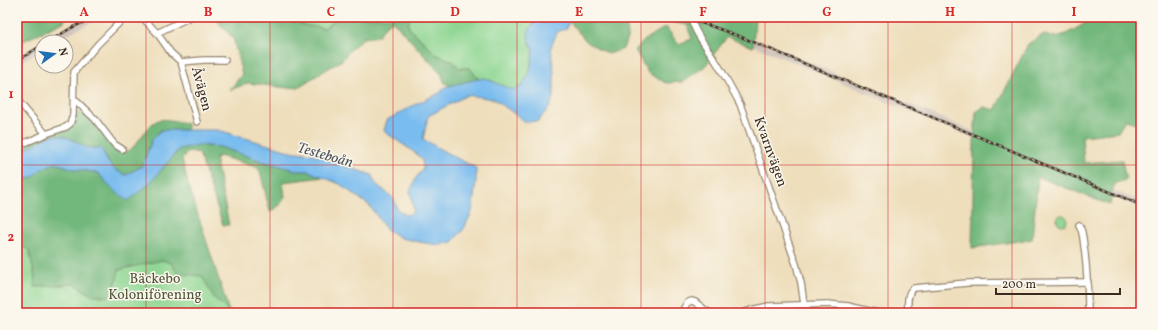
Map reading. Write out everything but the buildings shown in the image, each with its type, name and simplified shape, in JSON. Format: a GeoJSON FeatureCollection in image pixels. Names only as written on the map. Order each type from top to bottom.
{"type":"FeatureCollection","features":[{"type":"Feature","properties":{"kind":"street"},"geometry":{"type":"LineString","coordinates":[[17,144],[27,142],[66,127],[70,124],[74,115],[74,72],[98,44],[125,17]]}},
{"type":"Feature","properties":{"kind":"street","name":"Åvägen"},"geometry":{"type":"LineString","coordinates":[[142,17],[157,32],[171,53],[181,62],[197,122]]}},
{"type":"Feature","properties":{"kind":"street","name":"Kvarnvägen"},"geometry":{"type":"LineString","coordinates":[[690,17],[702,42],[729,81],[740,104],[794,258],[802,284],[804,304]]}},
{"type":"Feature","properties":{"kind":"street"},"geometry":{"type":"LineString","coordinates":[[157,32],[188,18]]}},
{"type":"Feature","properties":{"kind":"street","name":"Åvägen"},"geometry":{"type":"LineString","coordinates":[[181,62],[225,60]]}},
{"type":"Feature","properties":{"kind":"street"},"geometry":{"type":"LineString","coordinates":[[17,97],[19,102],[46,134]]}},
{"type":"Feature","properties":{"kind":"street"},"geometry":{"type":"LineString","coordinates":[[74,99],[95,119],[114,144],[122,149]]}},
{"type":"Feature","properties":{"kind":"street"},"geometry":{"type":"LineString","coordinates":[[1079,225],[1082,230],[1088,282],[1088,313]]}},
{"type":"Feature","properties":{"kind":"street"},"geometry":{"type":"LineString","coordinates":[[908,313],[908,294],[910,290],[914,288],[967,283],[1088,282]]}},
{"type":"Feature","properties":{"kind":"street"},"geometry":{"type":"LineString","coordinates":[[681,313],[687,303],[691,301],[695,302],[709,313]]}},
{"type":"Feature","properties":{"kind":"street"},"geometry":{"type":"LineString","coordinates":[[743,313],[769,306],[804,304],[834,304],[878,313]]}},
{"type":"Feature","properties":{"kind":"shaded area"},"geometry":{"type":"Polygon","coordinates":[[[87,17],[103,17],[68,34],[56,34],[87,17]]]}},
{"type":"Feature","properties":{"kind":"shaded area"},"geometry":{"type":"Polygon","coordinates":[[[742,34],[1141,202],[1141,208],[740,40],[742,34]]]}},
{"type":"Feature","properties":{"kind":"shaded area"},"geometry":{"type":"Polygon","coordinates":[[[34,47],[34,54],[17,65],[17,57],[34,47]]]}},
{"type":"Feature","properties":{"kind":"green space"},"geometry":{"type":"Polygon","coordinates":[[[17,17],[64,17],[65,21],[38,34],[34,34],[34,36],[17,44],[17,17]]]}},
{"type":"Feature","properties":{"kind":"green space"},"geometry":{"type":"Polygon","coordinates":[[[215,17],[295,17],[302,25],[324,28],[340,17],[411,17],[408,24],[409,28],[437,55],[453,61],[459,68],[470,68],[478,79],[450,86],[444,82],[442,75],[393,21],[385,26],[378,36],[363,38],[342,60],[298,87],[287,88],[248,83],[230,90],[242,74],[233,38],[215,17]]]}},
{"type":"Feature","properties":{"kind":"green space"},"geometry":{"type":"Polygon","coordinates":[[[295,17],[340,17],[324,28],[302,25],[295,17]]]}},
{"type":"Feature","properties":{"kind":"green space"},"geometry":{"type":"Polygon","coordinates":[[[411,17],[534,17],[534,23],[530,28],[530,44],[533,54],[529,74],[521,87],[514,90],[488,80],[478,79],[470,68],[459,68],[449,59],[437,55],[409,28],[408,24],[411,17]]]}},
{"type":"Feature","properties":{"kind":"green space"},"geometry":{"type":"Polygon","coordinates":[[[568,17],[626,17],[628,35],[623,49],[609,54],[587,42],[569,21],[568,17]]]}},
{"type":"Feature","properties":{"kind":"green space"},"geometry":{"type":"Polygon","coordinates":[[[646,17],[755,17],[753,47],[727,37],[705,66],[683,82],[666,83],[648,73],[635,50],[647,38],[666,27],[678,44],[692,39],[687,25],[646,17]]]}},
{"type":"Feature","properties":{"kind":"green space"},"geometry":{"type":"Polygon","coordinates":[[[1093,17],[1141,17],[1141,124],[1125,120],[1118,132],[1082,136],[1084,163],[1122,160],[1126,180],[1115,183],[1110,205],[1038,177],[1032,239],[972,248],[976,112],[984,107],[995,110],[1028,44],[1044,34],[1053,37],[1068,33],[1093,17]]]}},
{"type":"Feature","properties":{"kind":"green space"},"geometry":{"type":"Polygon","coordinates":[[[79,111],[97,126],[116,150],[123,152],[134,146],[148,128],[159,120],[177,121],[187,124],[187,130],[161,130],[152,140],[142,166],[126,175],[113,168],[101,149],[84,147],[74,140],[60,136],[50,137],[17,155],[17,146],[56,132],[68,130],[75,122],[79,111]]]}},
{"type":"Feature","properties":{"kind":"green space"},"geometry":{"type":"Polygon","coordinates":[[[198,145],[220,147],[265,162],[299,171],[308,171],[324,177],[283,182],[285,197],[280,205],[270,212],[260,171],[256,167],[220,156],[215,158],[229,225],[223,225],[199,153],[189,152],[182,159],[188,184],[229,311],[214,298],[202,276],[178,274],[171,263],[162,260],[119,270],[115,287],[108,297],[90,294],[75,284],[35,287],[34,272],[29,250],[19,245],[17,246],[17,183],[33,177],[41,169],[55,163],[74,169],[98,173],[111,188],[173,156],[179,149],[198,145]]]}},
{"type":"Feature","properties":{"kind":"green space"},"geometry":{"type":"Polygon","coordinates":[[[1060,215],[1064,215],[1066,216],[1066,224],[1060,225],[1057,222],[1057,218],[1060,215]]]}},
{"type":"Feature","properties":{"kind":"green space","name":"Bäckebo Koloniförening"},"geometry":{"type":"Polygon","coordinates":[[[19,245],[29,250],[36,287],[75,284],[90,294],[115,287],[118,270],[162,260],[171,263],[178,274],[202,275],[214,298],[229,311],[229,313],[17,313],[17,246],[19,245]]]}},
{"type":"Feature","properties":{"kind":"water"},"geometry":{"type":"Polygon","coordinates":[[[534,17],[568,17],[569,21],[567,28],[557,32],[551,47],[554,73],[554,94],[550,107],[538,121],[526,122],[494,99],[467,95],[428,116],[423,139],[476,168],[472,212],[463,230],[452,242],[440,245],[401,238],[385,228],[370,206],[340,184],[308,171],[299,171],[265,162],[220,147],[198,145],[179,149],[149,184],[128,201],[111,188],[98,173],[74,169],[55,163],[41,169],[33,177],[17,182],[17,155],[45,138],[53,135],[67,137],[87,147],[100,148],[112,167],[126,175],[142,166],[152,140],[161,130],[218,130],[289,151],[313,154],[372,175],[375,183],[394,199],[397,209],[406,215],[410,214],[414,210],[410,191],[416,178],[423,169],[422,159],[384,131],[387,120],[440,93],[445,87],[485,78],[512,90],[521,87],[529,74],[531,65],[533,51],[528,35],[530,28],[534,23],[534,17]]]}},
{"type":"Feature","properties":{"kind":"railway"},"geometry":{"type":"LineString","coordinates":[[61,34],[95,17]]}},
{"type":"Feature","properties":{"kind":"railway"},"geometry":{"type":"LineString","coordinates":[[682,17],[741,37],[1141,205]]}},
{"type":"Feature","properties":{"kind":"railway"},"geometry":{"type":"LineString","coordinates":[[17,61],[34,50]]}},
{"type":"Feature","properties":{"kind":"water label","name":"Testeboån"},"geometry":{"type":"Point","coordinates":[325,156]}}]}
